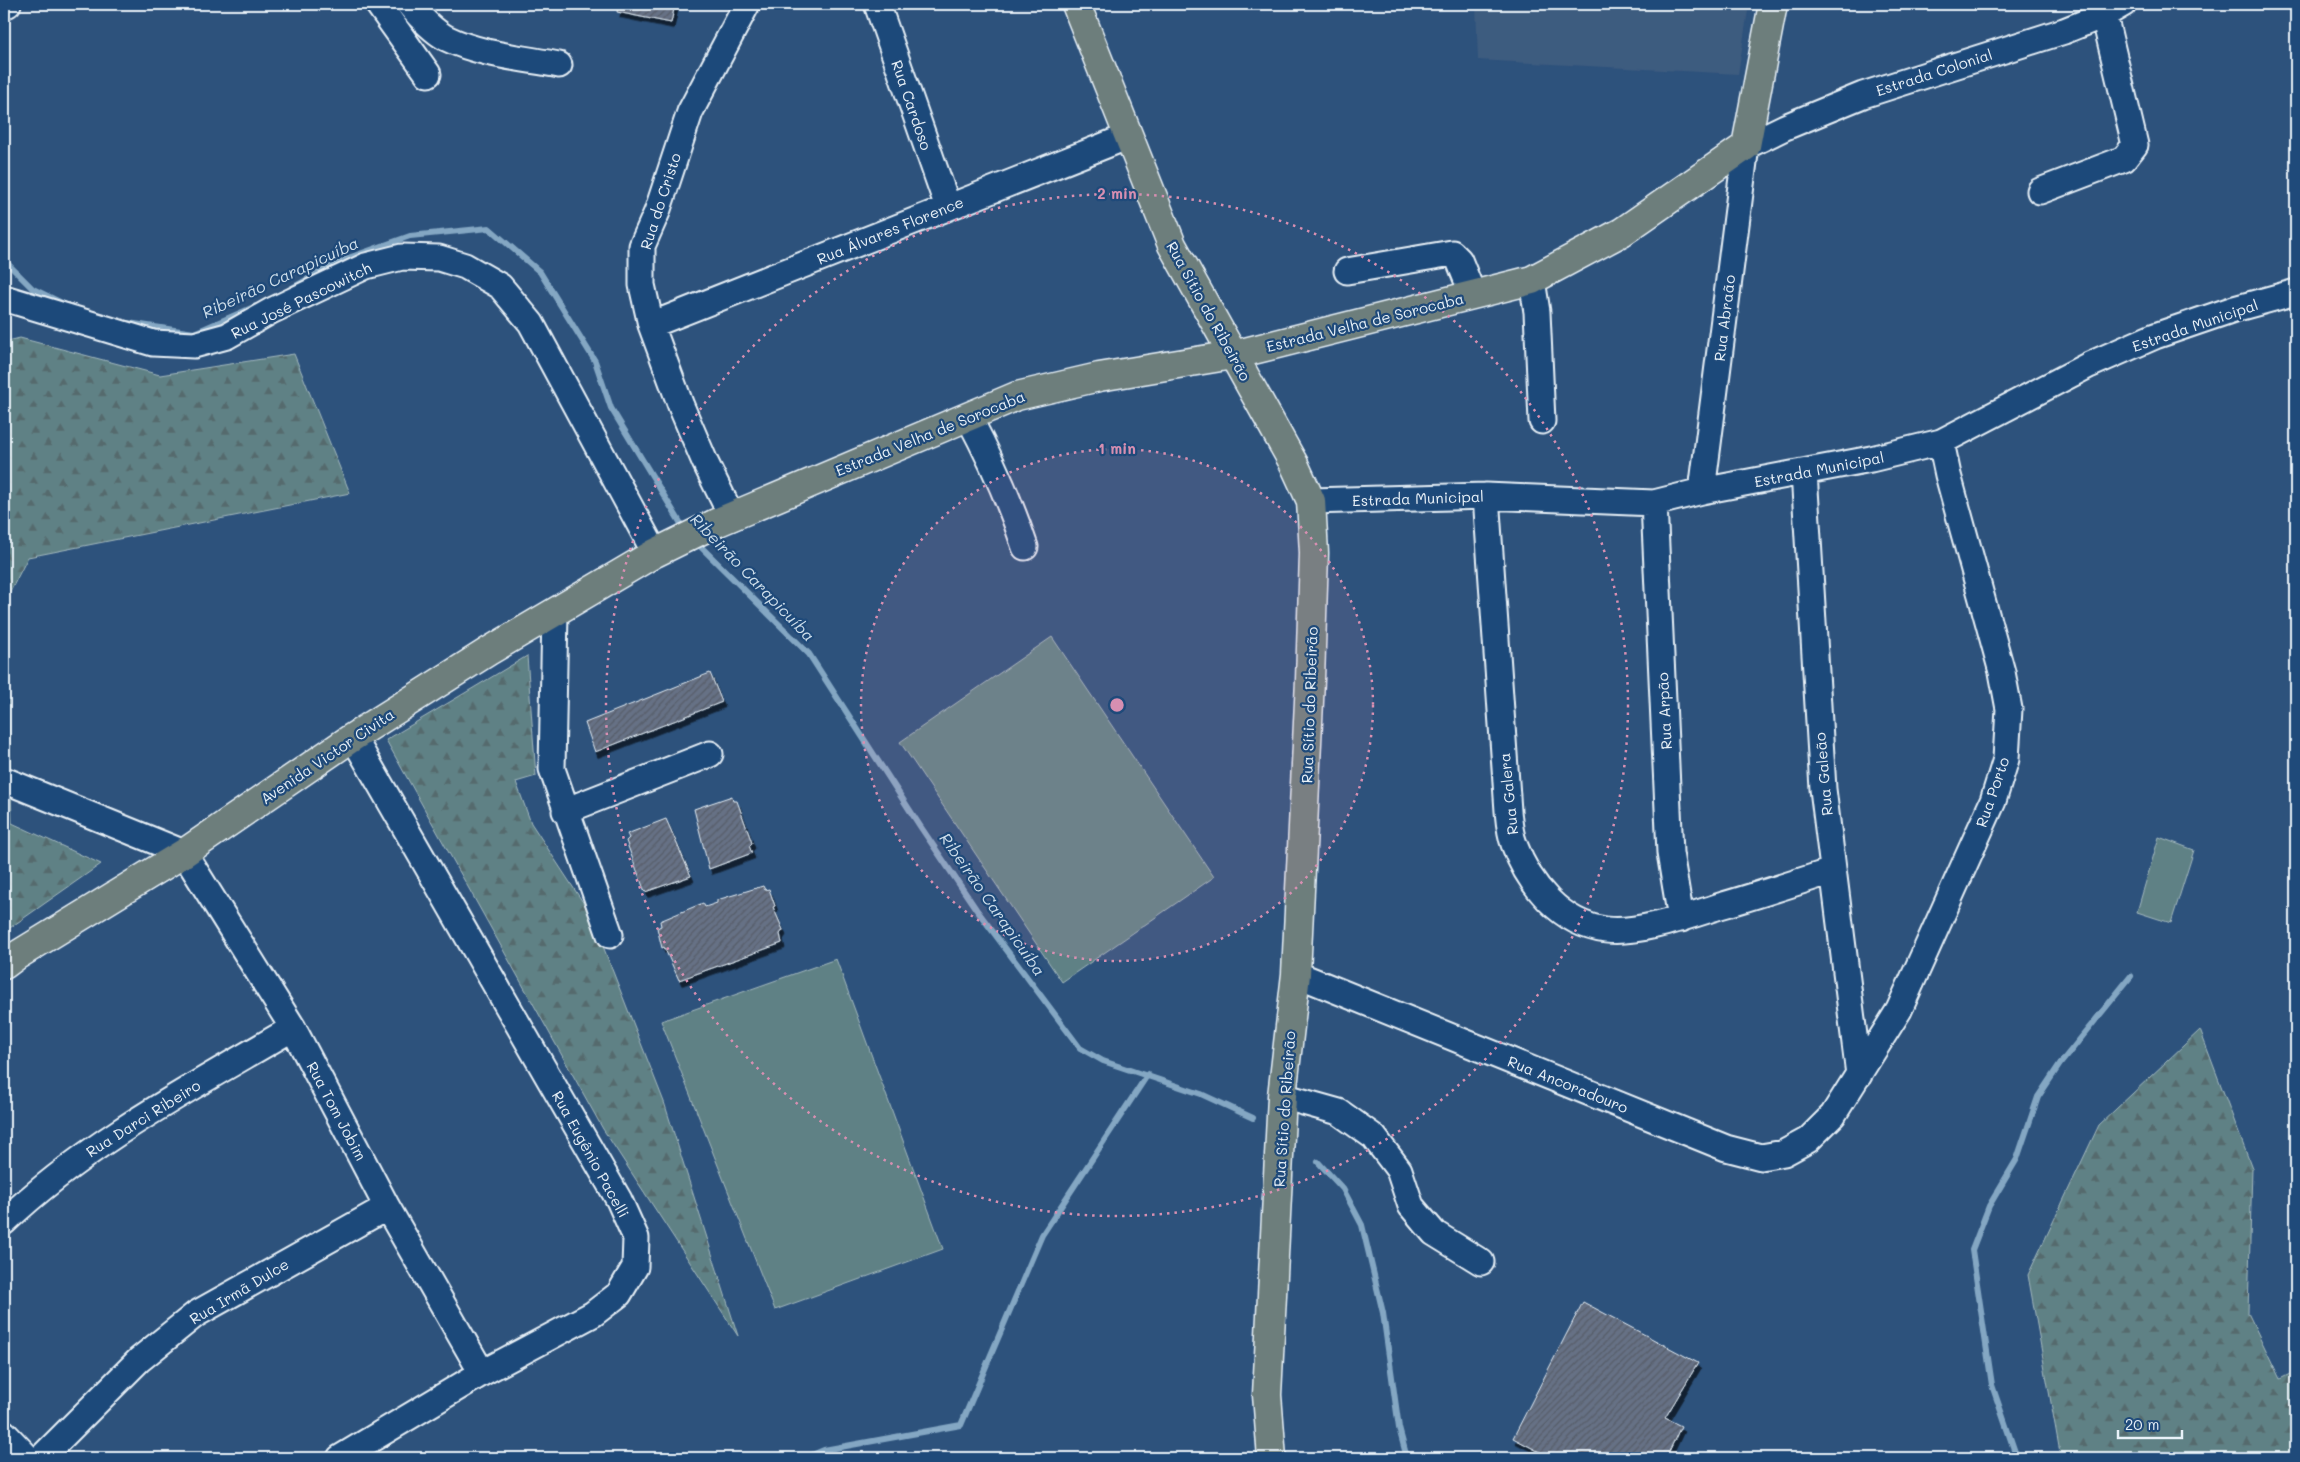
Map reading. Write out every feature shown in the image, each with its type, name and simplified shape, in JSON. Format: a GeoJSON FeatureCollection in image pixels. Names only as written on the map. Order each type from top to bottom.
{"type":"FeatureCollection","features":[{"type":"Feature","properties":{"kind":"main road","name":"Rua Sítio do Ribeirão"},"geometry":{"type":"LineString","coordinates":[[1076,4],[1172,245],[1294,464],[1311,501],[1314,553],[1310,680],[1296,974],[1282,1096],[1266,1395],[1272,1458]]}},
{"type":"Feature","properties":{"kind":"main road"},"geometry":{"type":"LineString","coordinates":[[1746,146],[1773,4]]}},
{"type":"Feature","properties":{"kind":"main road","name":"Estrada Velha de Sorocaba"},"geometry":{"type":"LineString","coordinates":[[661,549],[724,520],[1017,396],[1099,376],[1232,355],[1532,280],[1622,232],[1746,146]]}},
{"type":"Feature","properties":{"kind":"main road","name":"Avenida Victor Civita"},"geometry":{"type":"LineString","coordinates":[[4,965],[184,852],[353,737],[489,651],[661,549]]}},
{"type":"Feature","properties":{"kind":"street"},"geometry":{"type":"LineString","coordinates":[[4,6],[8,4]]}},
{"type":"Feature","properties":{"kind":"street"},"geometry":{"type":"LineString","coordinates":[[378,4],[428,74]]}},
{"type":"Feature","properties":{"kind":"street"},"geometry":{"type":"LineString","coordinates":[[409,4],[428,24],[445,37],[484,51],[559,65]]}},
{"type":"Feature","properties":{"kind":"street","name":"Rua do Cristo"},"geometry":{"type":"LineString","coordinates":[[724,520],[705,462],[681,406],[651,325],[642,285],[642,246],[657,212],[690,112],[748,4]]}},
{"type":"Feature","properties":{"kind":"street","name":"Rua Cardoso"},"geometry":{"type":"LineString","coordinates":[[877,4],[948,207]]}},
{"type":"Feature","properties":{"kind":"street"},"geometry":{"type":"LineString","coordinates":[[2040,191],[2124,159],[2135,145],[2113,10]]}},
{"type":"Feature","properties":{"kind":"street","name":"Estrada Colonial"},"geometry":{"type":"LineString","coordinates":[[1746,146],[1785,127],[1863,94],[2064,31],[2113,10]]}},
{"type":"Feature","properties":{"kind":"street","name":"Rua Álvares Florence"},"geometry":{"type":"LineString","coordinates":[[651,325],[1129,136]]}},
{"type":"Feature","properties":{"kind":"street","name":"Rua Abraão"},"geometry":{"type":"LineString","coordinates":[[1702,491],[1746,146]]}},
{"type":"Feature","properties":{"kind":"street"},"geometry":{"type":"LineString","coordinates":[[1347,271],[1452,253],[1459,260],[1474,295]]}},
{"type":"Feature","properties":{"kind":"street","name":"Rua José Pascowitch"},"geometry":{"type":"LineString","coordinates":[[4,298],[153,344],[194,345],[227,336],[271,311],[366,266],[402,257],[439,258],[465,266],[500,286],[531,323],[661,549]]}},
{"type":"Feature","properties":{"kind":"street"},"geometry":{"type":"LineString","coordinates":[[1532,280],[1537,312],[1542,422]]}},
{"type":"Feature","properties":{"kind":"street","name":"Estrada Municipal"},"geometry":{"type":"LineString","coordinates":[[1311,501],[1486,496],[1654,503],[1702,491],[1900,453],[1941,442],[2089,365],[2155,336],[2234,309],[2296,292]]}},
{"type":"Feature","properties":{"kind":"street"},"geometry":{"type":"LineString","coordinates":[[968,416],[994,464],[1010,500],[1025,547]]}},
{"type":"Feature","properties":{"kind":"street","name":"Rua Porto"},"geometry":{"type":"LineString","coordinates":[[1833,1116],[1899,1010],[1993,801],[2006,759],[2009,709],[2002,672],[1948,475],[1941,442]]}},
{"type":"Feature","properties":{"kind":"street","name":"Rua Galeão"},"geometry":{"type":"LineString","coordinates":[[1804,472],[1823,779],[1832,871],[1859,1075]]}},
{"type":"Feature","properties":{"kind":"street","name":"Rua Galera"},"geometry":{"type":"LineString","coordinates":[[1486,496],[1508,811],[1513,843],[1530,878],[1552,905],[1581,923],[1606,930],[1626,931],[1681,919],[1832,871]]}},
{"type":"Feature","properties":{"kind":"street","name":"Rua Arpão"},"geometry":{"type":"LineString","coordinates":[[1654,503],[1670,853],[1681,919]]}},
{"type":"Feature","properties":{"kind":"street"},"geometry":{"type":"LineString","coordinates":[[555,612],[552,769],[565,811],[610,935]]}},
{"type":"Feature","properties":{"kind":"street","name":"Rua Eugênio Pacelli"},"geometry":{"type":"LineString","coordinates":[[340,1458],[482,1372],[593,1314],[619,1294],[635,1267],[636,1238],[614,1191],[353,737]]}},
{"type":"Feature","properties":{"kind":"street"},"geometry":{"type":"LineString","coordinates":[[565,811],[710,754]]}},
{"type":"Feature","properties":{"kind":"street"},"geometry":{"type":"LineString","coordinates":[[4,780],[184,852]]}},
{"type":"Feature","properties":{"kind":"street","name":"Rua Tom Jobim"},"geometry":{"type":"LineString","coordinates":[[184,852],[293,1028],[387,1207],[482,1372]]}},
{"type":"Feature","properties":{"kind":"street","name":"Rua Ancoradouro"},"geometry":{"type":"LineString","coordinates":[[1296,974],[1735,1150],[1761,1157],[1784,1153],[1808,1140],[1833,1116]]}},
{"type":"Feature","properties":{"kind":"street","name":"Rua Darci Ribeiro"},"geometry":{"type":"LineString","coordinates":[[4,1222],[71,1164],[115,1133],[293,1028]]}},
{"type":"Feature","properties":{"kind":"street"},"geometry":{"type":"LineString","coordinates":[[1282,1096],[1339,1112],[1374,1137],[1399,1170],[1411,1206],[1434,1233],[1482,1262]]}},
{"type":"Feature","properties":{"kind":"street","name":"Rua Irmã Dulce"},"geometry":{"type":"LineString","coordinates":[[42,1458],[139,1360],[196,1314],[387,1207]]}},
{"type":"Feature","properties":{"kind":"street"},"geometry":{"type":"LineString","coordinates":[[4,1433],[28,1458]]}},
{"type":"Feature","properties":{"kind":"shaded area"},"geometry":{"type":"Polygon","coordinates":[[[1476,4],[1749,4],[1738,74],[1478,60],[1476,4]]]}},
{"type":"Feature","properties":{"kind":"green space"},"geometry":{"type":"Polygon","coordinates":[[[20,338],[160,375],[294,354],[350,493],[28,557],[6,600],[12,823],[101,864],[4,932],[4,342],[20,338]]]}},
{"type":"Feature","properties":{"kind":"green space"},"geometry":{"type":"Polygon","coordinates":[[[1052,637],[1214,877],[1062,982],[900,742],[1052,637]]]}},
{"type":"Feature","properties":{"kind":"green space"},"geometry":{"type":"Polygon","coordinates":[[[527,656],[536,776],[516,782],[531,823],[590,913],[664,1102],[738,1336],[603,1129],[386,740],[527,656]]]}},
{"type":"Feature","properties":{"kind":"green space"},"geometry":{"type":"Polygon","coordinates":[[[2159,837],[2194,850],[2171,923],[2137,912],[2159,837]]]}},
{"type":"Feature","properties":{"kind":"green space"},"geometry":{"type":"Polygon","coordinates":[[[836,959],[943,1249],[775,1310],[661,1021],[836,959]]]}},
{"type":"Feature","properties":{"kind":"green space"},"geometry":{"type":"Polygon","coordinates":[[[2200,1030],[2252,1168],[2248,1313],[2280,1379],[2296,1371],[2296,1458],[2061,1458],[2028,1275],[2099,1125],[2200,1030]]]}},
{"type":"Feature","properties":{"kind":"building"},"geometry":{"type":"Polygon","coordinates":[[[618,4],[675,4],[671,23],[617,12],[618,4]]]}},
{"type":"Feature","properties":{"kind":"building"},"geometry":{"type":"Polygon","coordinates":[[[710,673],[722,702],[595,752],[585,723],[710,673]]]}},
{"type":"Feature","properties":{"kind":"building"},"geometry":{"type":"Polygon","coordinates":[[[732,796],[733,801],[737,801],[752,843],[749,846],[752,853],[709,869],[694,809],[732,796]]]}},
{"type":"Feature","properties":{"kind":"building"},"geometry":{"type":"Polygon","coordinates":[[[666,819],[691,876],[645,892],[626,841],[629,838],[627,834],[666,819]]]}},
{"type":"Feature","properties":{"kind":"building"},"geometry":{"type":"Polygon","coordinates":[[[763,886],[765,890],[769,889],[775,906],[773,907],[783,930],[780,934],[782,943],[679,980],[664,947],[662,948],[657,928],[661,926],[660,921],[703,903],[705,907],[717,903],[717,900],[763,886]]]}},
{"type":"Feature","properties":{"kind":"building"},"geometry":{"type":"Polygon","coordinates":[[[1583,1302],[1698,1363],[1665,1418],[1681,1426],[1666,1458],[1551,1458],[1513,1438],[1583,1302]]]}},
{"type":"Feature","properties":{"kind":"waterway","name":"Ribeirão Carapicuíba"},"geometry":{"type":"LineString","coordinates":[[290,289],[340,261],[410,236],[489,228],[540,272],[595,361],[611,408],[686,532]]}},
{"type":"Feature","properties":{"kind":"waterway","name":"Ribeirão Carapicuíba"},"geometry":{"type":"LineString","coordinates":[[4,263],[9,265],[33,289],[66,305]]}},
{"type":"Feature","properties":{"kind":"waterway","name":"Ribeirão Carapicuíba"},"geometry":{"type":"LineString","coordinates":[[128,323],[194,333],[256,306]]}},
{"type":"Feature","properties":{"kind":"waterway","name":"Ribeirão Carapicuíba"},"geometry":{"type":"LineString","coordinates":[[695,541],[809,654],[976,909],[1080,1048],[1103,1061],[1201,1094],[1253,1118]]}},
{"type":"Feature","properties":{"kind":"waterway"},"geometry":{"type":"LineString","coordinates":[[2017,1458],[1992,1385],[1972,1250],[1989,1206],[2017,1159],[2038,1097],[2060,1064],[2131,976]]}},
{"type":"Feature","properties":{"kind":"waterway"},"geometry":{"type":"LineString","coordinates":[[805,1458],[824,1450],[961,1425],[1042,1235],[1148,1074]]}},
{"type":"Feature","properties":{"kind":"waterway","name":"Ribeirão Carapicuíba"},"geometry":{"type":"LineString","coordinates":[[1318,1162],[1343,1189],[1362,1225],[1383,1313],[1399,1428],[1407,1458]]}}]}
